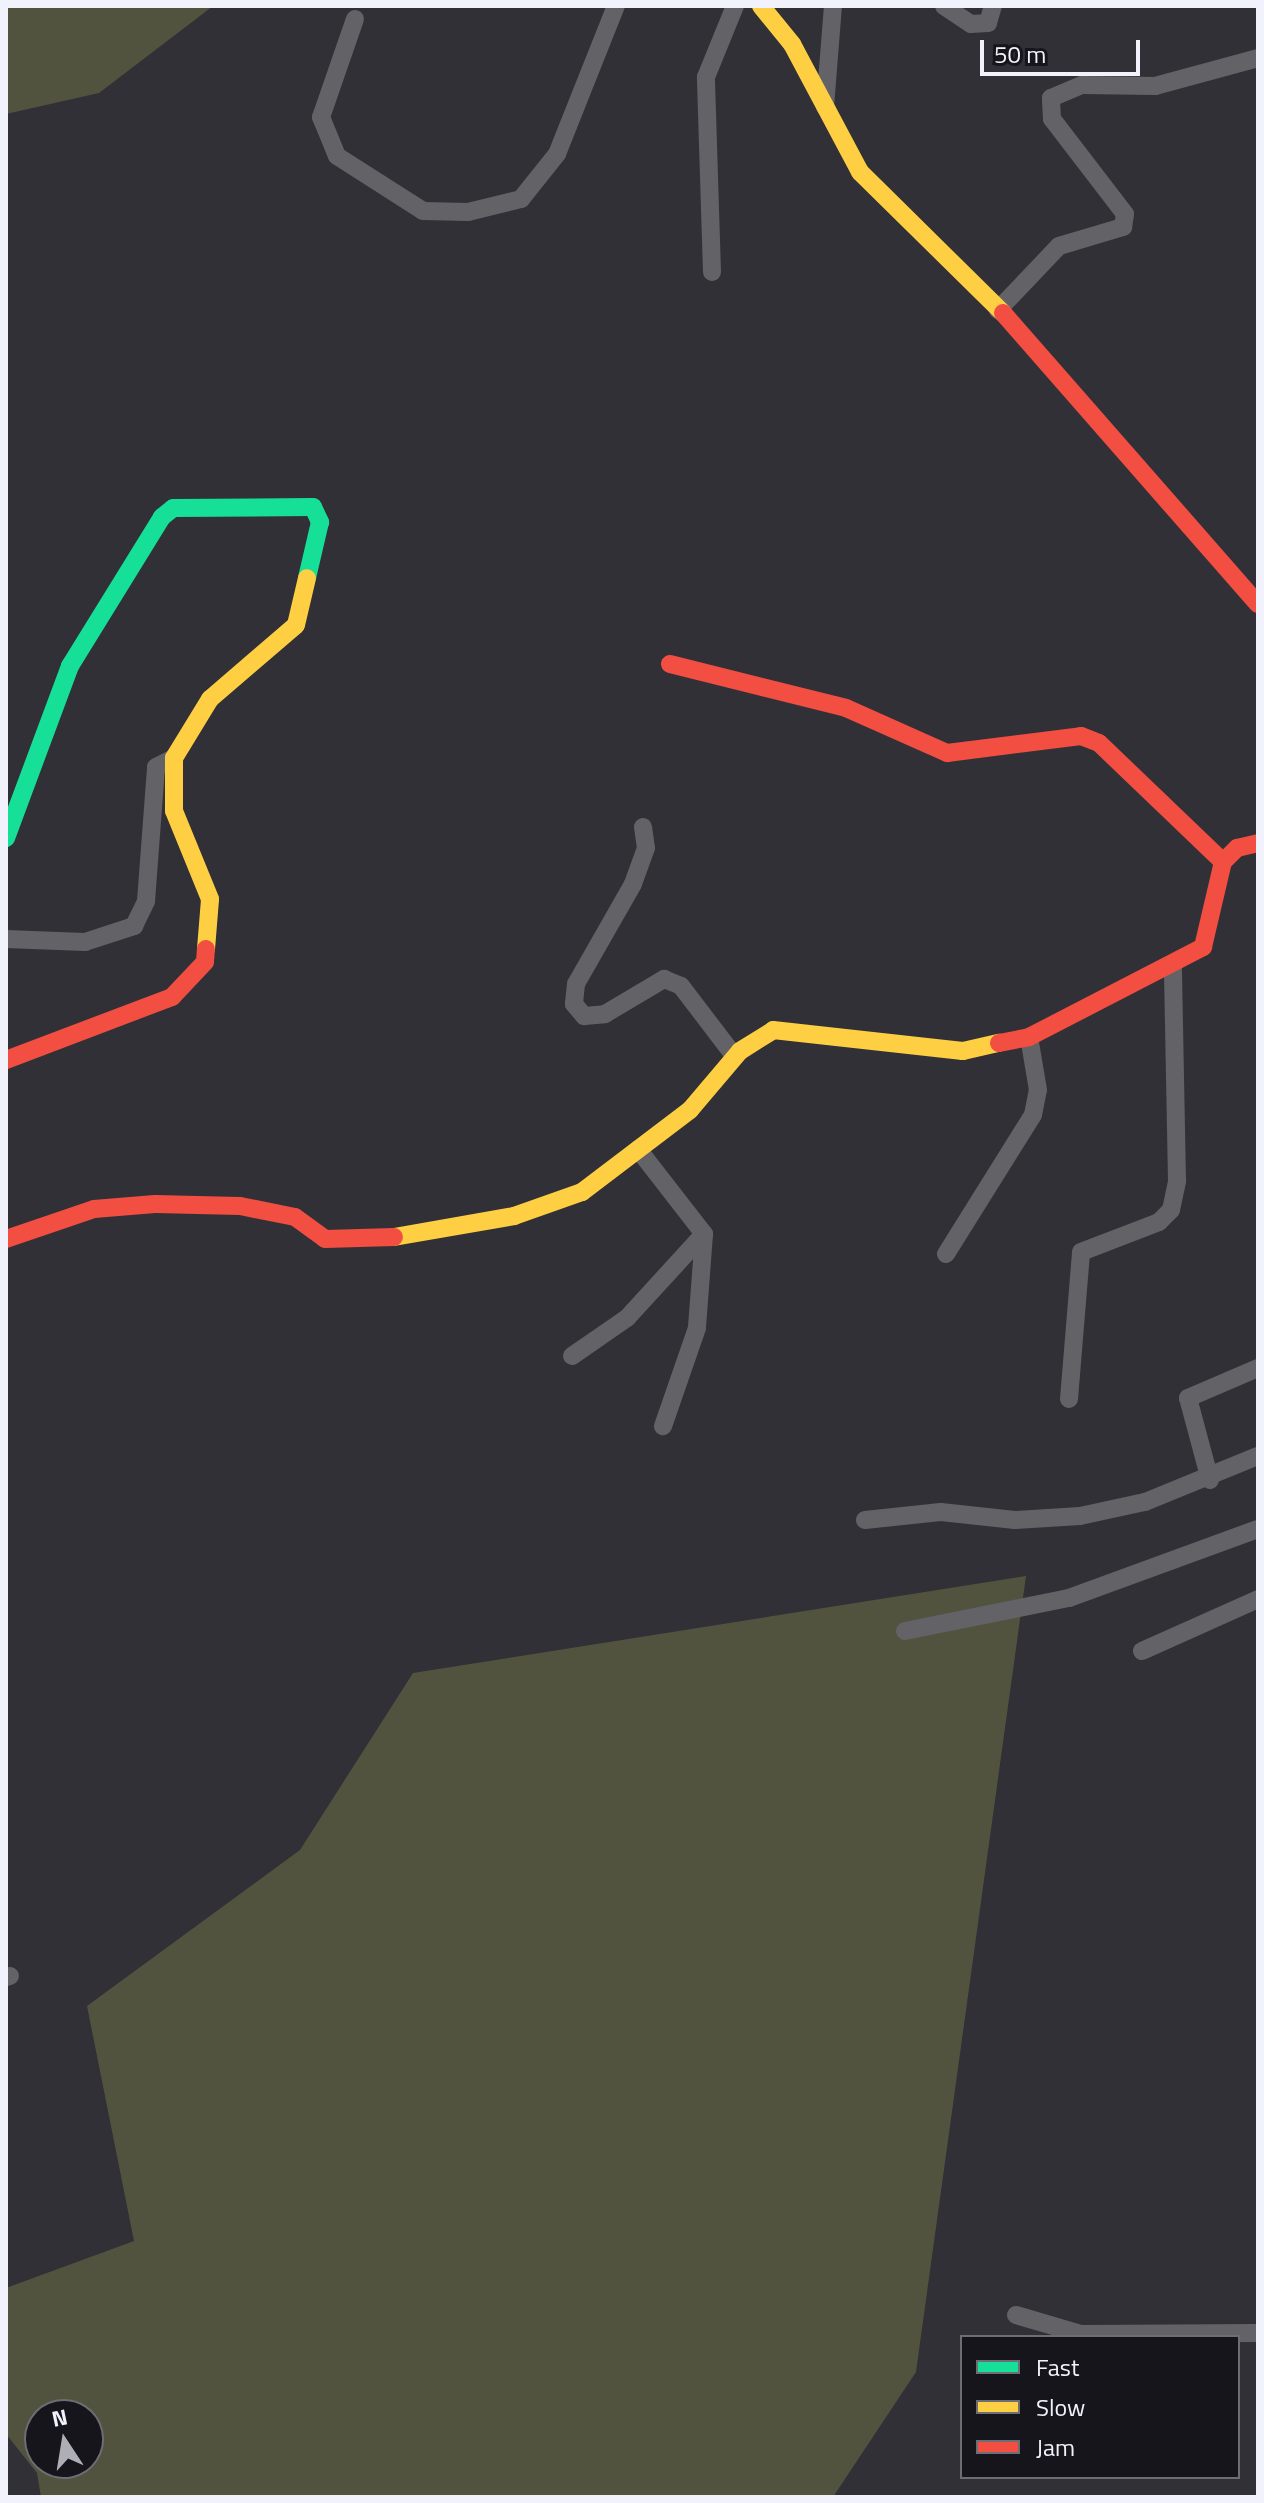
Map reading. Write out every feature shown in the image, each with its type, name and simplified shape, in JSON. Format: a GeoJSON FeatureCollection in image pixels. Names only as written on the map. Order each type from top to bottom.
{"type":"FeatureCollection","features":[{"type":"Feature","properties":{"kind":"street"},"geometry":{"type":"LineString","coordinates":[[355,19],[321,117],[337,156],[423,211],[468,212],[521,199],[557,154],[616,6]]}},
{"type":"Feature","properties":{"kind":"street"},"geometry":{"type":"LineString","coordinates":[[712,272],[706,77],[735,6]]}},
{"type":"Feature","properties":{"kind":"street"},"geometry":{"type":"LineString","coordinates":[[761,6],[792,44],[824,110],[860,172],[1123,441],[1258,604]]}},
{"type":"Feature","properties":{"kind":"street"},"geometry":{"type":"LineString","coordinates":[[824,110],[833,6]]}},
{"type":"Feature","properties":{"kind":"street"},"geometry":{"type":"LineString","coordinates":[[944,6],[971,24],[988,23],[993,6]]}},
{"type":"Feature","properties":{"kind":"street"},"geometry":{"type":"LineString","coordinates":[[998,310],[1059,246],[1123,227],[1125,214],[1114,196],[1052,119],[1051,98],[1082,85],[1155,86],[1258,58]]}},
{"type":"Feature","properties":{"kind":"street"},"geometry":{"type":"LineString","coordinates":[[6,838],[70,666],[162,517],[173,508],[313,507],[320,522],[296,625],[210,699],[174,758],[174,811],[210,899],[205,962],[172,997],[6,1060]]}},
{"type":"Feature","properties":{"kind":"street"},"geometry":{"type":"LineString","coordinates":[[670,664],[846,708],[947,753],[1081,736],[1099,743],[1223,862]]}},
{"type":"Feature","properties":{"kind":"street"},"geometry":{"type":"LineString","coordinates":[[6,939],[85,942],[134,926],[146,901],[156,767],[174,758]]}},
{"type":"Feature","properties":{"kind":"street"},"geometry":{"type":"LineString","coordinates":[[643,827],[646,848],[633,884],[576,984],[574,1004],[584,1016],[605,1014],[664,979],[681,986],[735,1057]]}},
{"type":"Feature","properties":{"kind":"street"},"geometry":{"type":"LineString","coordinates":[[6,1239],[94,1209],[155,1204],[240,1206],[295,1217],[325,1239],[415,1236],[514,1216],[582,1192],[690,1110],[735,1057],[773,1030],[963,1051],[1029,1037],[1173,968],[1203,947],[1223,862],[1237,848],[1258,843]]}},
{"type":"Feature","properties":{"kind":"street"},"geometry":{"type":"LineString","coordinates":[[1069,1399],[1081,1252],[1159,1222],[1171,1210],[1177,1181],[1173,968]]}},
{"type":"Feature","properties":{"kind":"street"},"geometry":{"type":"LineString","coordinates":[[946,1254],[1033,1115],[1038,1090],[1029,1037]]}},
{"type":"Feature","properties":{"kind":"street"},"geometry":{"type":"LineString","coordinates":[[638,1149],[704,1234],[697,1328],[663,1426]]}},
{"type":"Feature","properties":{"kind":"street"},"geometry":{"type":"LineString","coordinates":[[572,1356],[627,1318],[704,1234]]}},
{"type":"Feature","properties":{"kind":"street"},"geometry":{"type":"LineString","coordinates":[[1210,1480],[1188,1398],[1258,1368]]}},
{"type":"Feature","properties":{"kind":"street"},"geometry":{"type":"LineString","coordinates":[[865,1520],[941,1512],[1015,1520],[1080,1516],[1210,1480],[1258,1456]]}},
{"type":"Feature","properties":{"kind":"street"},"geometry":{"type":"LineString","coordinates":[[905,1631],[1069,1598],[1258,1529]]}},
{"type":"Feature","properties":{"kind":"street"},"geometry":{"type":"LineString","coordinates":[[1142,1651],[1258,1599]]}},
{"type":"Feature","properties":{"kind":"street"},"geometry":{"type":"LineString","coordinates":[[1016,2315],[1081,2334],[1258,2333]]}},
{"type":"Feature","properties":{"kind":"green space"},"geometry":{"type":"Polygon","coordinates":[[[6,6],[213,6],[99,93],[6,114],[6,6]]]}},
{"type":"Feature","properties":{"kind":"green space"},"geometry":{"type":"Polygon","coordinates":[[[1026,1576],[916,2372],[833,2497],[41,2497],[38,2479],[104,2479],[104,2399],[24,2399],[24,2457],[6,2434],[6,2288],[134,2241],[87,2006],[300,1850],[413,1673],[1026,1576]]]}},
{"type":"Feature","properties":{"kind":"traffic: fast"},"geometry":{"type":"LineString","coordinates":[[6,838],[70,666],[162,517],[173,508],[313,507],[320,522],[307,578]]}},
{"type":"Feature","properties":{"kind":"traffic: slow"},"geometry":{"type":"LineString","coordinates":[[761,6],[792,44],[860,172],[1003,313]]}},
{"type":"Feature","properties":{"kind":"traffic: slow"},"geometry":{"type":"LineString","coordinates":[[206,949],[210,899],[174,811],[174,758],[210,699],[296,625],[307,578]]}},
{"type":"Feature","properties":{"kind":"traffic: slow"},"geometry":{"type":"LineString","coordinates":[[394,1237],[514,1216],[582,1192],[690,1110],[740,1051],[773,1030],[963,1051],[999,1043]]}},
{"type":"Feature","properties":{"kind":"traffic: jam"},"geometry":{"type":"LineString","coordinates":[[1003,313],[1258,604]]}},
{"type":"Feature","properties":{"kind":"traffic: jam"},"geometry":{"type":"LineString","coordinates":[[670,664],[846,708],[947,753],[1081,736],[1099,743],[1223,862]]}},
{"type":"Feature","properties":{"kind":"traffic: jam"},"geometry":{"type":"LineString","coordinates":[[999,1043],[1029,1037],[1203,947],[1223,862],[1237,848],[1258,843]]}},
{"type":"Feature","properties":{"kind":"traffic: jam"},"geometry":{"type":"LineString","coordinates":[[6,1060],[172,997],[205,962],[206,949]]}},
{"type":"Feature","properties":{"kind":"traffic: jam"},"geometry":{"type":"LineString","coordinates":[[6,1239],[94,1209],[155,1204],[240,1206],[295,1217],[325,1239],[394,1237]]}}]}
